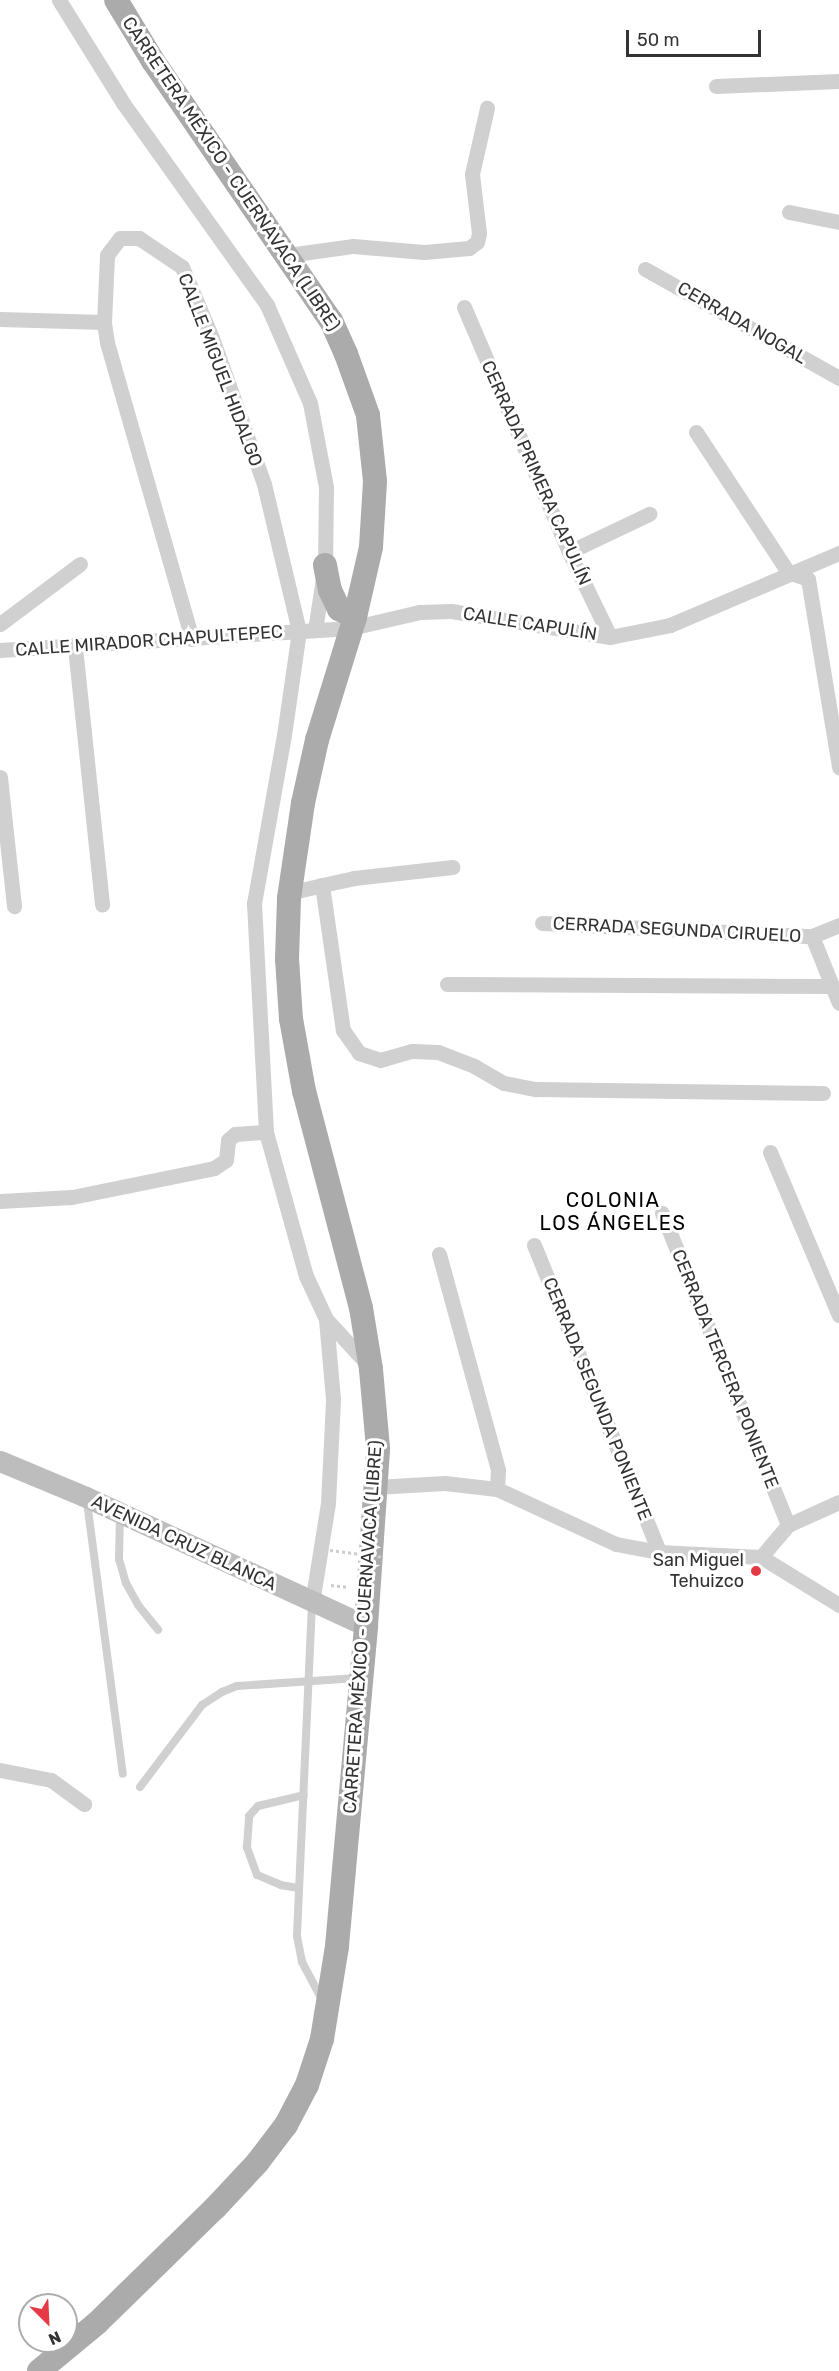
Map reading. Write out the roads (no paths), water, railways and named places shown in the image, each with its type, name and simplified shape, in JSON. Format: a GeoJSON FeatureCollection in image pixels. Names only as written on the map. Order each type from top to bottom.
{"type":"FeatureCollection","features":[{"type":"Feature","properties":{"kind":"main road","name":"CARRETERA MÉXICO - CUERNAVACA (LIBRE)"},"geometry":{"type":"LineString","coordinates":[[39,2371],[97,2323],[216,2208],[257,2163],[286,2125],[307,2085],[322,2039],[337,1946],[366,1626],[378,1448],[371,1369],[361,1308],[321,1162],[291,1019],[287,959],[289,898],[303,803],[317,740],[353,623],[371,547],[375,481],[368,415],[350,363],[331,321],[288,255],[153,61],[116,0]]}},
{"type":"Feature","properties":{"kind":"main road"},"geometry":{"type":"LineString","coordinates":[[325,565],[330,590],[339,609],[353,623]]}},
{"type":"Feature","properties":{"kind":"main road","name":"AVENIDA CRUZ BLANCA"},"geometry":{"type":"LineString","coordinates":[[0,1461],[86,1497],[366,1626]]}},
{"type":"Feature","properties":{"kind":"street"},"geometry":{"type":"LineString","coordinates":[[59,0],[123,103],[267,305],[310,403],[326,487],[325,565],[315,630]]}},
{"type":"Feature","properties":{"kind":"street"},"geometry":{"type":"LineString","coordinates":[[716,86],[839,81]]}},
{"type":"Feature","properties":{"kind":"street"},"geometry":{"type":"LineString","coordinates":[[288,255],[353,246],[424,252],[469,248],[477,242],[479,233],[472,174],[487,108]]}},
{"type":"Feature","properties":{"kind":"street"},"geometry":{"type":"LineString","coordinates":[[789,212],[839,222]]}},
{"type":"Feature","properties":{"kind":"street","name":"CALLE MIGUEL HIDALGO"},"geometry":{"type":"LineString","coordinates":[[192,639],[111,363],[104,322],[107,255],[120,238],[139,238],[182,267],[212,338],[264,484],[299,632]]}},
{"type":"Feature","properties":{"kind":"street","name":"CERRADA NOGAL"},"geometry":{"type":"LineString","coordinates":[[645,268],[839,378]]}},
{"type":"Feature","properties":{"kind":"street","name":"CERRADA PRIMERA CAPULÍN"},"geometry":{"type":"LineString","coordinates":[[464,307],[569,552],[610,637]]}},
{"type":"Feature","properties":{"kind":"street"},"geometry":{"type":"LineString","coordinates":[[0,319],[104,322]]}},
{"type":"Feature","properties":{"kind":"street"},"geometry":{"type":"LineString","coordinates":[[696,432],[788,572],[808,579],[834,707],[839,767]]}},
{"type":"Feature","properties":{"kind":"street"},"geometry":{"type":"LineString","coordinates":[[569,552],[649,514]]}},
{"type":"Feature","properties":{"kind":"street","name":"CALLE CAPULÍN"},"geometry":{"type":"LineString","coordinates":[[315,630],[397,615],[451,611],[610,637],[670,625],[788,572],[839,553]]}},
{"type":"Feature","properties":{"kind":"street"},"geometry":{"type":"LineString","coordinates":[[0,624],[80,564]]}},
{"type":"Feature","properties":{"kind":"street","name":"CALLE MIRADOR CHAPULTEPEC"},"geometry":{"type":"LineString","coordinates":[[0,650],[315,630]]}},
{"type":"Feature","properties":{"kind":"street"},"geometry":{"type":"LineString","coordinates":[[299,632],[284,735],[254,903],[266,1132],[306,1276],[326,1319],[371,1369]]}},
{"type":"Feature","properties":{"kind":"street"},"geometry":{"type":"LineString","coordinates":[[75,646],[102,905]]}},
{"type":"Feature","properties":{"kind":"street"},"geometry":{"type":"LineString","coordinates":[[0,777],[14,906]]}},
{"type":"Feature","properties":{"kind":"street"},"geometry":{"type":"LineString","coordinates":[[289,898],[297,891],[354,878],[452,867]]}},
{"type":"Feature","properties":{"kind":"street"},"geometry":{"type":"LineString","coordinates":[[322,885],[343,1030],[359,1053],[380,1060],[412,1051],[438,1052],[474,1066],[504,1083],[536,1089],[823,1093]]}},
{"type":"Feature","properties":{"kind":"street","name":"CERRADA SEGUNDA CIRUELO"},"geometry":{"type":"LineString","coordinates":[[542,923],[812,936]]}},
{"type":"Feature","properties":{"kind":"street"},"geometry":{"type":"LineString","coordinates":[[839,926],[812,936],[839,1003]]}},
{"type":"Feature","properties":{"kind":"street"},"geometry":{"type":"LineString","coordinates":[[447,984],[832,986]]}},
{"type":"Feature","properties":{"kind":"street"},"geometry":{"type":"LineString","coordinates":[[0,1201],[72,1197],[214,1168],[226,1160],[228,1140],[235,1134],[266,1132]]}},
{"type":"Feature","properties":{"kind":"street"},"geometry":{"type":"LineString","coordinates":[[770,1152],[839,1315]]}},
{"type":"Feature","properties":{"kind":"street","name":"CERRADA TERCERA PONIENTE"},"geometry":{"type":"LineString","coordinates":[[662,1213],[788,1525]]}},
{"type":"Feature","properties":{"kind":"street","name":"CERRADA SEGUNDA PONIENTE"},"geometry":{"type":"LineString","coordinates":[[534,1245],[659,1552]]}},
{"type":"Feature","properties":{"kind":"street"},"geometry":{"type":"LineString","coordinates":[[439,1254],[498,1470],[497,1489]]}},
{"type":"Feature","properties":{"kind":"street"},"geometry":{"type":"LineString","coordinates":[[312,1603],[328,1503],[333,1399],[326,1319]]}},
{"type":"Feature","properties":{"kind":"street"},"geometry":{"type":"LineString","coordinates":[[375,1487],[445,1483],[497,1489],[616,1544],[659,1552],[761,1557],[839,1605]]}},
{"type":"Feature","properties":{"kind":"street"},"geometry":{"type":"LineString","coordinates":[[761,1557],[788,1525],[839,1502]]}},
{"type":"Feature","properties":{"kind":"street"},"geometry":{"type":"LineString","coordinates":[[0,1770],[51,1780],[84,1804]]}},
{"type":"Feature","properties":{"kind":"lane"},"geometry":{"type":"LineString","coordinates":[[86,1497],[123,1774]]}},
{"type":"Feature","properties":{"kind":"lane"},"geometry":{"type":"LineString","coordinates":[[120,1513],[119,1559],[126,1583],[138,1605],[158,1630]]}},
{"type":"Feature","properties":{"kind":"lane"},"geometry":{"type":"LineString","coordinates":[[312,1603],[297,1935],[302,1962],[327,2008]]}},
{"type":"Feature","properties":{"kind":"lane"},"geometry":{"type":"LineString","coordinates":[[140,1787],[202,1705],[222,1692],[237,1686],[360,1678]]}},
{"type":"Feature","properties":{"kind":"lane"},"geometry":{"type":"LineString","coordinates":[[300,1888],[281,1885],[257,1875],[247,1848],[249,1816],[258,1806],[304,1795]]}},
{"type":"Feature","properties":{"kind":"place","name":"San Miguel Tehuizco"},"geometry":{"type":"Point","coordinates":[756,1571]}},
{"type":"Feature","properties":{"kind":"district","name":"COLONIA LOS ÁNGELES"},"geometry":{"type":"Point","coordinates":[613,1212]}}]}
